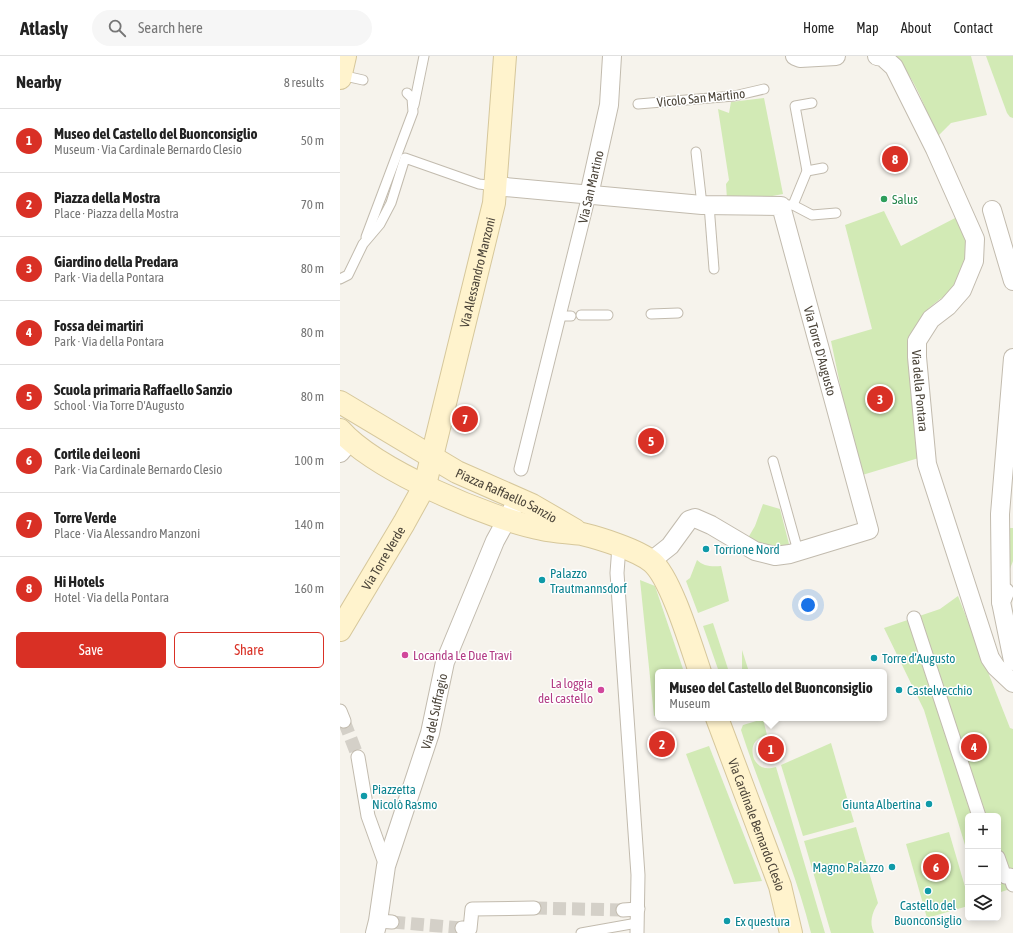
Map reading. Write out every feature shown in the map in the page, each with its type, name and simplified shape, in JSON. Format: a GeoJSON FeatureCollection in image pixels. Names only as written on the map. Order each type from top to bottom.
{"type":"FeatureCollection","features":[{"type":"Feature","properties":{"kind":"main road","name":"Via Alessandro Manzoni"},"geometry":{"type":"LineString","coordinates":[[425,485],[494,203],[506,56]]}},
{"type":"Feature","properties":{"kind":"main road","name":"Piazza Raffaello Sanzio"},"geometry":{"type":"LineString","coordinates":[[340,402],[457,472],[532,505],[582,534]]}},
{"type":"Feature","properties":{"kind":"main road","name":"Piazza Raffaello Sanzio"},"geometry":{"type":"LineString","coordinates":[[343,442],[425,485],[506,520],[542,529],[582,534],[619,546]]}},
{"type":"Feature","properties":{"kind":"main road","name":"Via Torre Verde"},"geometry":{"type":"LineString","coordinates":[[343,618],[425,485]]}},
{"type":"Feature","properties":{"kind":"main road"},"geometry":{"type":"LineString","coordinates":[[619,546],[635,551],[652,562],[661,572],[682,618],[699,669]]}},
{"type":"Feature","properties":{"kind":"main road","name":"Via Cardinale Bernardo Clesio"},"geometry":{"type":"LineString","coordinates":[[718,721],[780,886],[791,933]]}},
{"type":"Feature","properties":{"kind":"street","name":"Via San Martino"},"geometry":{"type":"LineString","coordinates":[[521,469],[571,316],[589,195],[615,106],[612,56]]}},
{"type":"Feature","properties":{"kind":"street"},"geometry":{"type":"LineString","coordinates":[[795,56],[800,58],[836,56]]}},
{"type":"Feature","properties":{"kind":"street","name":"Via della Pontara"},"geometry":{"type":"LineString","coordinates":[[877,56],[883,57],[894,67],[935,150],[976,239],[974,261],[962,290],[948,306],[931,319],[917,341],[918,364],[927,464],[990,658],[996,667],[1013,683]]}},
{"type":"Feature","properties":{"kind":"street"},"geometry":{"type":"LineString","coordinates":[[495,186],[706,205],[787,206]]}},
{"type":"Feature","properties":{"kind":"street","name":"Via Torre D'Augusto"},"geometry":{"type":"LineString","coordinates":[[652,562],[670,546],[689,520],[695,518],[711,525],[755,551],[775,556],[798,551],[869,530],[787,206]]}},
{"type":"Feature","properties":{"kind":"street"},"geometry":{"type":"LineString","coordinates":[[992,210],[1013,281]]}},
{"type":"Feature","properties":{"kind":"street"},"geometry":{"type":"LineString","coordinates":[[1013,358],[1000,514],[1001,602],[1013,661]]}},
{"type":"Feature","properties":{"kind":"street","name":"Via del Suffragio"},"geometry":{"type":"LineString","coordinates":[[382,925],[386,866],[430,733],[445,662],[495,541],[518,499]]}},
{"type":"Feature","properties":{"kind":"street"},"geometry":{"type":"LineString","coordinates":[[619,546],[617,573],[638,875],[637,928]]}},
{"type":"Feature","properties":{"kind":"street"},"geometry":{"type":"LineString","coordinates":[[1001,602],[1013,574]]}},
{"type":"Feature","properties":{"kind":"street"},"geometry":{"type":"LineString","coordinates":[[914,618],[979,813]]}},
{"type":"Feature","properties":{"kind":"street"},"geometry":{"type":"LineString","coordinates":[[358,757],[368,816],[386,866]]}},
{"type":"Feature","properties":{"kind":"street"},"geometry":{"type":"LineString","coordinates":[[1001,866],[1005,877],[1010,875],[1013,885]]}},
{"type":"Feature","properties":{"kind":"street"},"geometry":{"type":"LineString","coordinates":[[462,928],[470,929],[472,909],[534,908]]}},
{"type":"Feature","properties":{"kind":"street"},"geometry":{"type":"LineString","coordinates":[[623,910],[638,909]]}},
{"type":"Feature","properties":{"kind":"lane"},"geometry":{"type":"LineString","coordinates":[[340,279],[348,275],[363,244],[414,107],[424,56]]}},
{"type":"Feature","properties":{"kind":"lane"},"geometry":{"type":"LineString","coordinates":[[342,70],[363,80]]}},
{"type":"Feature","properties":{"kind":"lane","name":"Vicolo San Martino"},"geometry":{"type":"LineString","coordinates":[[638,104],[734,96],[764,89]]}},
{"type":"Feature","properties":{"kind":"lane"},"geometry":{"type":"LineString","coordinates":[[407,93],[412,98],[414,107]]}},
{"type":"Feature","properties":{"kind":"lane"},"geometry":{"type":"LineString","coordinates":[[812,103],[795,106],[807,171],[787,206],[812,215],[836,213]]}},
{"type":"Feature","properties":{"kind":"lane"},"geometry":{"type":"LineString","coordinates":[[696,152],[706,205],[714,269]]}},
{"type":"Feature","properties":{"kind":"lane"},"geometry":{"type":"LineString","coordinates":[[363,244],[380,224],[391,202],[405,158],[479,184],[495,186]]}},
{"type":"Feature","properties":{"kind":"lane"},"geometry":{"type":"LineString","coordinates":[[807,171],[823,168]]}},
{"type":"Feature","properties":{"kind":"lane"},"geometry":{"type":"LineString","coordinates":[[651,314],[678,313]]}},
{"type":"Feature","properties":{"kind":"lane"},"geometry":{"type":"LineString","coordinates":[[571,316],[608,315]]}},
{"type":"Feature","properties":{"kind":"lane"},"geometry":{"type":"LineString","coordinates":[[773,461],[798,551]]}},
{"type":"Feature","properties":{"kind":"lane"},"geometry":{"type":"LineString","coordinates":[[581,933],[637,928]]}},
{"type":"Feature","properties":{"kind":"green space"},"geometry":{"type":"Polygon","coordinates":[[[892,56],[971,56],[987,115],[951,123],[937,137],[914,83],[892,56]]]}},
{"type":"Feature","properties":{"kind":"green space"},"geometry":{"type":"Polygon","coordinates":[[[986,56],[1013,56],[1013,118],[1007,113],[986,56]]]}},
{"type":"Feature","properties":{"kind":"green space"},"geometry":{"type":"Polygon","coordinates":[[[764,98],[783,194],[757,199],[727,199],[726,184],[729,180],[718,109],[729,113],[731,102],[764,98]]]}},
{"type":"Feature","properties":{"kind":"green space"},"geometry":{"type":"Polygon","coordinates":[[[884,211],[901,246],[959,216],[966,231],[967,265],[953,292],[940,299],[929,308],[920,320],[922,457],[859,476],[831,341],[872,329],[845,225],[884,211]]]}},
{"type":"Feature","properties":{"kind":"green space"},"geometry":{"type":"Polygon","coordinates":[[[763,504],[780,509],[789,544],[785,549],[745,543],[755,526],[763,504]]]}},
{"type":"Feature","properties":{"kind":"green space"},"geometry":{"type":"Polygon","coordinates":[[[1003,528],[1013,528],[1013,561],[1008,574],[1003,528]]]}},
{"type":"Feature","properties":{"kind":"green space"},"geometry":{"type":"Polygon","coordinates":[[[697,560],[708,566],[721,566],[729,601],[698,613],[686,581],[690,578],[697,560]]]}},
{"type":"Feature","properties":{"kind":"green space"},"geometry":{"type":"Polygon","coordinates":[[[640,580],[655,586],[683,669],[655,669],[654,716],[640,580]]]}},
{"type":"Feature","properties":{"kind":"green space"},"geometry":{"type":"Polygon","coordinates":[[[958,596],[1010,728],[1013,729],[1013,888],[1001,892],[1001,813],[965,813],[965,845],[924,710],[884,628],[940,609],[958,596]]]}},
{"type":"Feature","properties":{"kind":"green space"},"geometry":{"type":"Polygon","coordinates":[[[713,623],[728,669],[718,669],[703,626],[713,623]]]}},
{"type":"Feature","properties":{"kind":"green space"},"geometry":{"type":"Polygon","coordinates":[[[742,650],[748,669],[742,669],[742,650]]]}},
{"type":"Feature","properties":{"kind":"green space"},"geometry":{"type":"Polygon","coordinates":[[[756,721],[764,721],[767,735],[756,741],[754,744],[754,759],[763,768],[776,767],[825,933],[811,933],[796,882],[741,730],[743,725],[756,721]]]}},
{"type":"Feature","properties":{"kind":"green space"},"geometry":{"type":"Polygon","coordinates":[[[831,743],[854,822],[803,836],[781,765],[831,743]]]}},
{"type":"Feature","properties":{"kind":"green space"},"geometry":{"type":"Polygon","coordinates":[[[709,746],[762,881],[734,884],[686,754],[709,746]]]}},
{"type":"Feature","properties":{"kind":"green space"},"geometry":{"type":"Polygon","coordinates":[[[856,827],[878,903],[872,918],[872,929],[874,933],[831,933],[804,841],[856,827]]]}},
{"type":"Feature","properties":{"kind":"green space"},"geometry":{"type":"Polygon","coordinates":[[[949,832],[965,887],[965,907],[927,918],[906,844],[949,832]]]}},
{"type":"Feature","properties":{"kind":"tunnel"},"geometry":{"type":"LineString","coordinates":[[344,721],[358,757]]}},
{"type":"Feature","properties":{"kind":"tunnel"},"geometry":{"type":"LineString","coordinates":[[534,908],[623,910]]}},
{"type":"Feature","properties":{"kind":"tunnel"},"geometry":{"type":"LineString","coordinates":[[392,922],[462,928]]}},
{"type":"Feature","properties":{"kind":"place","name":"Hi Hotels"},"geometry":{"type":"Point","coordinates":[895,159]}},
{"type":"Feature","properties":{"kind":"place","name":"Salus"},"geometry":{"type":"Point","coordinates":[884,199]}},
{"type":"Feature","properties":{"kind":"place","name":"Giardino della Predara"},"geometry":{"type":"Point","coordinates":[880,399]}},
{"type":"Feature","properties":{"kind":"place","name":"Torre Verde"},"geometry":{"type":"Point","coordinates":[465,419]}},
{"type":"Feature","properties":{"kind":"place","name":"Scuola primaria Raffaello Sanzio"},"geometry":{"type":"Point","coordinates":[651,441]}},
{"type":"Feature","properties":{"kind":"place","name":"Torrione Nord"},"geometry":{"type":"Point","coordinates":[706,549]}},
{"type":"Feature","properties":{"kind":"place","name":"Palazzo Trautmannsdorf"},"geometry":{"type":"Point","coordinates":[542,580]}},
{"type":"Feature","properties":{"kind":"place","name":"Locanda Le Due Travi"},"geometry":{"type":"Point","coordinates":[405,655]}},
{"type":"Feature","properties":{"kind":"place","name":"Torre d’Augusto"},"geometry":{"type":"Point","coordinates":[874,658]}},
{"type":"Feature","properties":{"kind":"place","name":"La loggia del castello"},"geometry":{"type":"Point","coordinates":[601,690]}},
{"type":"Feature","properties":{"kind":"place","name":"Castelvecchio"},"geometry":{"type":"Point","coordinates":[899,690]}},
{"type":"Feature","properties":{"kind":"place","name":"Piazza della Mostra"},"geometry":{"type":"Point","coordinates":[662,744]}},
{"type":"Feature","properties":{"kind":"place","name":"Fossa dei martiri"},"geometry":{"type":"Point","coordinates":[974,747]}},
{"type":"Feature","properties":{"kind":"place","name":"Museo del Castello del Buonconsiglio"},"geometry":{"type":"Point","coordinates":[771,749]}},
{"type":"Feature","properties":{"kind":"place","name":"Piazzetta Nicolò Rasmo"},"geometry":{"type":"Point","coordinates":[364,796]}},
{"type":"Feature","properties":{"kind":"place","name":"Giunta Albertina"},"geometry":{"type":"Point","coordinates":[929,804]}},
{"type":"Feature","properties":{"kind":"place","name":"Magno Palazzo"},"geometry":{"type":"Point","coordinates":[892,867]}},
{"type":"Feature","properties":{"kind":"place","name":"Cortile dei leoni"},"geometry":{"type":"Point","coordinates":[936,867]}},
{"type":"Feature","properties":{"kind":"place","name":"Castello del Buonconsiglio"},"geometry":{"type":"Point","coordinates":[928,891]}},
{"type":"Feature","properties":{"kind":"place","name":"Ex questura"},"geometry":{"type":"Point","coordinates":[727,921]}}]}
